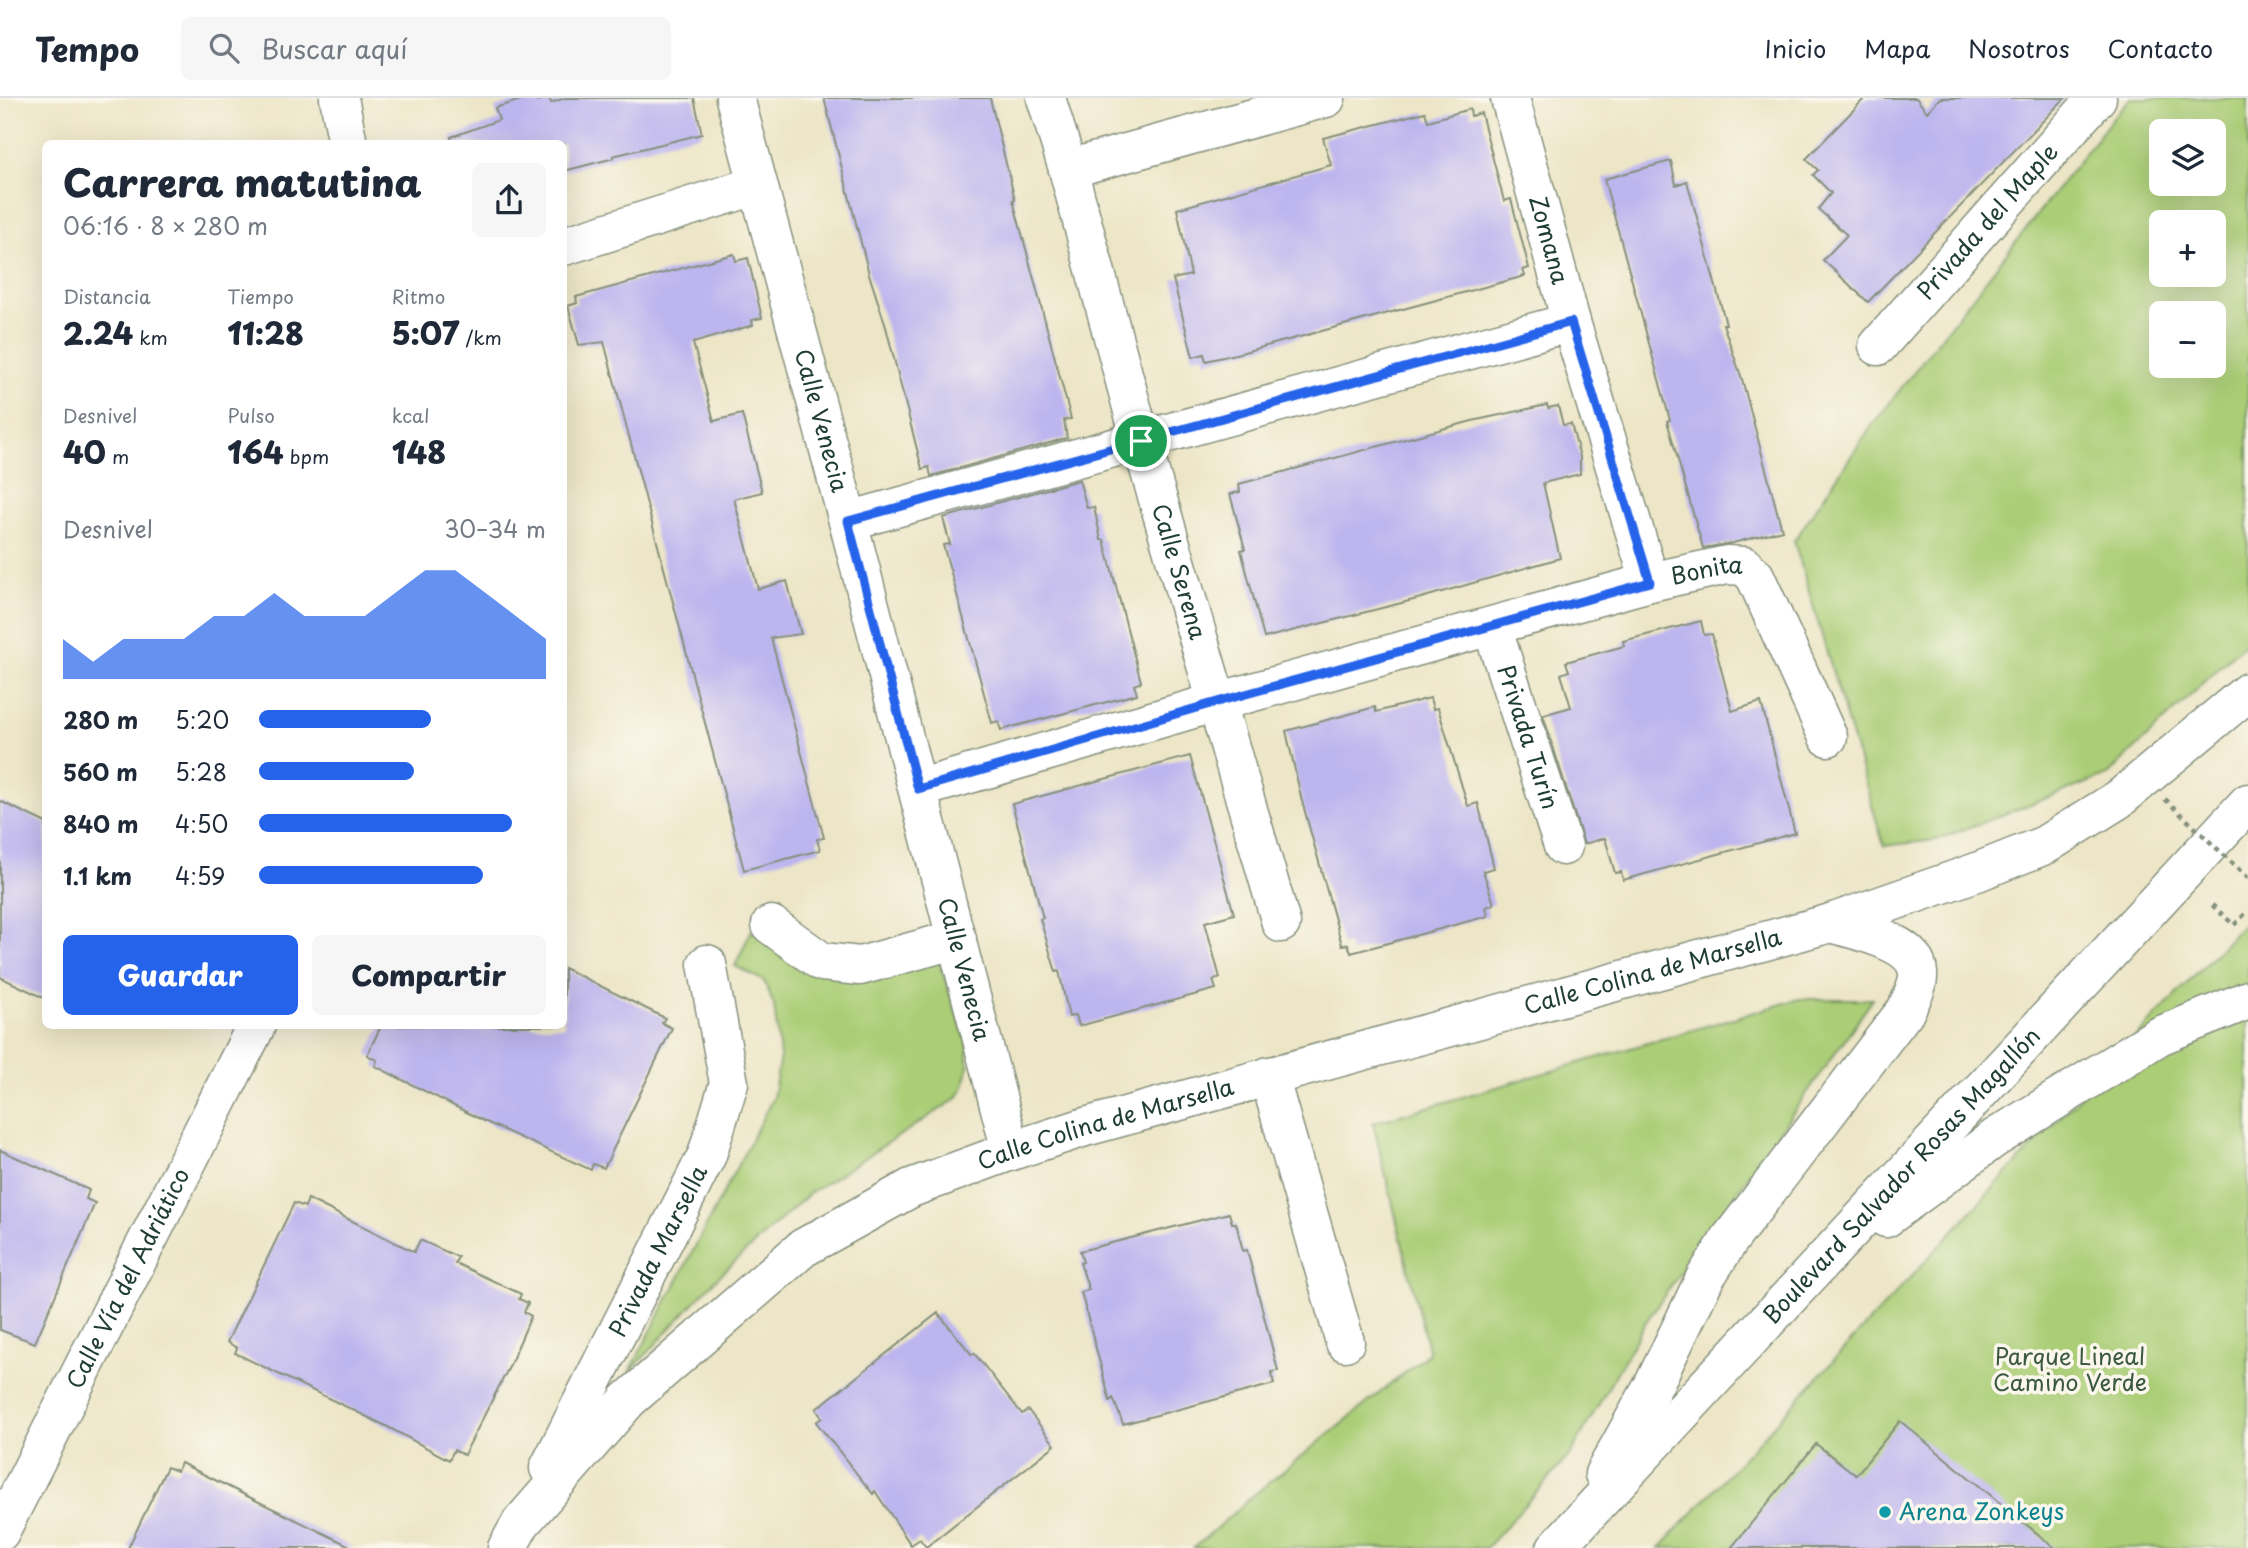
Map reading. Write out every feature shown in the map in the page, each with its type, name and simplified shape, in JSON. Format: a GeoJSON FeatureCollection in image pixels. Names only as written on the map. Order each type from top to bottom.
{"type":"FeatureCollection","features":[{"type":"Feature","properties":{"kind":"main road"},"geometry":{"type":"LineString","coordinates":[[339,98],[347,140]]}},
{"type":"Feature","properties":{"kind":"main road","name":"Calle Venecia"},"geometry":{"type":"LineString","coordinates":[[735,98],[1011,1151]]}},
{"type":"Feature","properties":{"kind":"main road","name":"Calle Serena"},"geometry":{"type":"LineString","coordinates":[[1046,98],[1068,169],[1141,441],[1281,923]]}},
{"type":"Feature","properties":{"kind":"main road"},"geometry":{"type":"LineString","coordinates":[[1068,169],[1326,98]]}},
{"type":"Feature","properties":{"kind":"main road","name":"Zomana"},"geometry":{"type":"LineString","coordinates":[[1510,98],[1571,322],[1650,582]]}},
{"type":"Feature","properties":{"kind":"main road","name":"Privada del Maple"},"geometry":{"type":"LineString","coordinates":[[1878,346],[2098,98]]}},
{"type":"Feature","properties":{"kind":"main road"},"geometry":{"type":"LineString","coordinates":[[567,245],[758,185]]}},
{"type":"Feature","properties":{"kind":"main road"},"geometry":{"type":"LineString","coordinates":[[848,521],[1571,322]]}},
{"type":"Feature","properties":{"kind":"main road","name":"Bonita"},"geometry":{"type":"LineString","coordinates":[[918,789],[1217,702],[1650,582],[1727,565],[1744,566],[1755,576],[1828,737]]}},
{"type":"Feature","properties":{"kind":"main road","name":"Privada Turín"},"geometry":{"type":"LineString","coordinates":[[1492,627],[1563,846]]}},
{"type":"Feature","properties":{"kind":"main road","name":"Calle Colina de Marsella"},"geometry":{"type":"LineString","coordinates":[[514,1536],[628,1400],[803,1248],[911,1188],[1011,1151],[1269,1076],[1831,923],[1977,872],[2045,845],[2119,799],[2248,692]]}},
{"type":"Feature","properties":{"kind":"main road","name":"Boulevard Salvador Rosas Magallón"},"geometry":{"type":"LineString","coordinates":[[1564,1539],[2248,803]]}},
{"type":"Feature","properties":{"kind":"main road"},"geometry":{"type":"LineString","coordinates":[[1564,1539],[1654,1384],[1705,1278],[1770,1184],[1841,1098],[1906,1010],[1916,987],[1918,972],[1912,955],[1899,945],[1831,923]]}},
{"type":"Feature","properties":{"kind":"main road"},"geometry":{"type":"LineString","coordinates":[[771,925],[822,962],[860,966],[957,939]]}},
{"type":"Feature","properties":{"kind":"main road","name":"Privada Marsella"},"geometry":{"type":"LineString","coordinates":[[514,1536],[707,1155],[729,1083],[707,964]]}},
{"type":"Feature","properties":{"kind":"main road"},"geometry":{"type":"LineString","coordinates":[[1810,1275],[1995,1138],[2159,1036],[2248,999]]}},
{"type":"Feature","properties":{"kind":"main road","name":"Calle Vía del Adriático"},"geometry":{"type":"LineString","coordinates":[[0,1532],[254,1029]]}},
{"type":"Feature","properties":{"kind":"main road"},"geometry":{"type":"LineString","coordinates":[[1269,1076],[1345,1342]]}},
{"type":"Feature","properties":{"kind":"path"},"geometry":{"type":"LineString","coordinates":[[2165,799],[2248,878]]}},
{"type":"Feature","properties":{"kind":"path"},"geometry":{"type":"LineString","coordinates":[[2234,925],[2248,911]]}},
{"type":"Feature","properties":{"kind":"green space"},"geometry":{"type":"Polygon","coordinates":[[[2131,98],[2248,98],[2248,640],[2108,775],[1936,840],[1884,846],[1794,541],[1870,428],[2131,98]]]}},
{"type":"Feature","properties":{"kind":"green space","name":"Parque Lineal Camino Verde"},"geometry":{"type":"Polygon","coordinates":[[[2248,919],[2248,1548],[1660,1548],[1993,1188],[2248,919]]]}},
{"type":"Feature","properties":{"kind":"green space"},"geometry":{"type":"Polygon","coordinates":[[[751,931],[813,965],[937,955],[968,1047],[964,1087],[956,1099],[810,1193],[716,1279],[629,1373],[773,1098],[780,1057],[774,1005],[764,981],[735,966],[751,931]]]}},
{"type":"Feature","properties":{"kind":"green space"},"geometry":{"type":"Polygon","coordinates":[[[1799,999],[1873,999],[1645,1323],[1570,1455],[1486,1548],[1194,1548],[1255,1494],[1429,1353],[1373,1123],[1799,999]]]}},
{"type":"Feature","properties":{"kind":"building"},"geometry":{"type":"Polygon","coordinates":[[[527,98],[535,98],[536,101],[549,98],[551,103],[565,98],[694,98],[702,134],[567,170],[567,140],[451,140],[451,137],[499,120],[495,108],[527,98]]]}},
{"type":"Feature","properties":{"kind":"building"},"geometry":{"type":"Polygon","coordinates":[[[824,98],[990,98],[1013,200],[1071,419],[1064,420],[1067,438],[931,476],[929,467],[922,469],[824,98]]]}},
{"type":"Feature","properties":{"kind":"building"},"geometry":{"type":"Polygon","coordinates":[[[1865,98],[1916,98],[1927,112],[1940,98],[2065,98],[1868,302],[1823,260],[1847,235],[1818,209],[1831,193],[1813,175],[1818,170],[1806,159],[1865,98]]]}},
{"type":"Feature","properties":{"kind":"building"},"geometry":{"type":"Polygon","coordinates":[[[1470,109],[1471,116],[1481,113],[1504,201],[1511,199],[1529,268],[1523,270],[1525,276],[1244,352],[1206,361],[1204,354],[1193,357],[1173,279],[1191,275],[1177,209],[1331,165],[1323,138],[1425,112],[1428,121],[1470,109]]]}},
{"type":"Feature","properties":{"kind":"building"},"geometry":{"type":"Polygon","coordinates":[[[1671,161],[1676,185],[1687,181],[1726,324],[1723,324],[1742,379],[1782,530],[1703,548],[1604,179],[1671,161]]]}},
{"type":"Feature","properties":{"kind":"building"},"geometry":{"type":"Polygon","coordinates":[[[734,254],[736,261],[748,258],[762,318],[752,320],[753,325],[693,343],[714,421],[742,414],[762,492],[734,499],[758,589],[787,581],[801,634],[771,638],[824,838],[817,839],[820,850],[744,870],[604,342],[579,345],[568,306],[577,303],[576,297],[734,254]]]}},
{"type":"Feature","properties":{"kind":"building"},"geometry":{"type":"Polygon","coordinates":[[[1547,405],[1548,408],[1558,406],[1563,425],[1571,424],[1580,457],[1580,474],[1543,483],[1560,558],[1421,598],[1264,638],[1241,550],[1245,549],[1230,494],[1240,492],[1239,484],[1472,421],[1547,405]]]}},
{"type":"Feature","properties":{"kind":"building"},"geometry":{"type":"Polygon","coordinates":[[[1079,480],[1087,508],[1094,507],[1141,682],[1134,685],[1137,694],[1001,730],[998,721],[992,723],[943,545],[950,544],[943,518],[1079,480]]]}},
{"type":"Feature","properties":{"kind":"building"},"geometry":{"type":"Polygon","coordinates":[[[1701,621],[1704,635],[1712,634],[1732,711],[1761,702],[1795,833],[1623,880],[1621,872],[1615,873],[1605,838],[1584,844],[1543,715],[1571,707],[1561,674],[1569,671],[1566,662],[1624,646],[1623,641],[1701,621]]]}},
{"type":"Feature","properties":{"kind":"building"},"geometry":{"type":"Polygon","coordinates":[[[1430,698],[1433,709],[1438,708],[1468,806],[1478,803],[1494,868],[1483,871],[1494,904],[1486,907],[1488,916],[1351,953],[1348,944],[1342,945],[1302,801],[1286,731],[1375,707],[1376,712],[1430,698]]]}},
{"type":"Feature","properties":{"kind":"building"},"geometry":{"type":"Polygon","coordinates":[[[1190,756],[1234,914],[1205,922],[1220,978],[1213,980],[1216,989],[1079,1026],[1076,1015],[1069,1017],[1059,971],[1056,972],[1040,919],[1043,918],[1012,804],[1190,756]]]}},
{"type":"Feature","properties":{"kind":"building"},"geometry":{"type":"Polygon","coordinates":[[[0,801],[42,821],[42,997],[0,977],[0,801]]]}},
{"type":"Feature","properties":{"kind":"building"},"geometry":{"type":"Polygon","coordinates":[[[567,969],[665,1018],[662,1023],[672,1028],[604,1168],[593,1164],[591,1170],[486,1122],[375,1066],[377,1060],[367,1055],[380,1029],[567,1029],[567,969]]]}},
{"type":"Feature","properties":{"kind":"building"},"geometry":{"type":"Polygon","coordinates":[[[0,1150],[89,1190],[86,1199],[95,1203],[35,1343],[0,1330],[0,1150]]]}},
{"type":"Feature","properties":{"kind":"building"},"geometry":{"type":"Polygon","coordinates":[[[308,1199],[414,1252],[420,1240],[458,1257],[455,1263],[521,1294],[519,1299],[528,1303],[524,1312],[531,1316],[509,1367],[464,1455],[454,1450],[449,1460],[386,1426],[235,1353],[237,1348],[227,1342],[294,1203],[305,1207],[308,1199]]]}},
{"type":"Feature","properties":{"kind":"building"},"geometry":{"type":"Polygon","coordinates":[[[1229,1213],[1232,1223],[1236,1223],[1243,1251],[1247,1250],[1278,1371],[1271,1372],[1274,1384],[1123,1424],[1113,1398],[1110,1401],[1081,1292],[1089,1290],[1080,1263],[1083,1262],[1080,1251],[1229,1213]]]}},
{"type":"Feature","properties":{"kind":"building"},"geometry":{"type":"Polygon","coordinates":[[[938,1313],[972,1355],[974,1353],[1022,1414],[1028,1410],[1055,1445],[926,1547],[920,1539],[911,1545],[875,1491],[873,1494],[816,1422],[822,1418],[816,1409],[938,1313]]]}},
{"type":"Feature","properties":{"kind":"building","name":"Arena Zonkeys"},"geometry":{"type":"Polygon","coordinates":[[[1900,1421],[2055,1548],[1731,1548],[1816,1444],[1856,1475],[1900,1421]]]}},
{"type":"Feature","properties":{"kind":"building"},"geometry":{"type":"Polygon","coordinates":[[[181,1463],[354,1548],[128,1548],[167,1467],[177,1471],[181,1463]]]}},
{"type":"Feature","properties":{"kind":"place","name":"Arena Zonkeys"},"geometry":{"type":"Point","coordinates":[1885,1512]}},
{"type":"Feature","properties":{"kind":"route"},"geometry":{"type":"LineString","coordinates":[[1571,322],[1650,582],[1217,702],[918,789],[848,521],[1141,441],[1571,322]]}}]}
